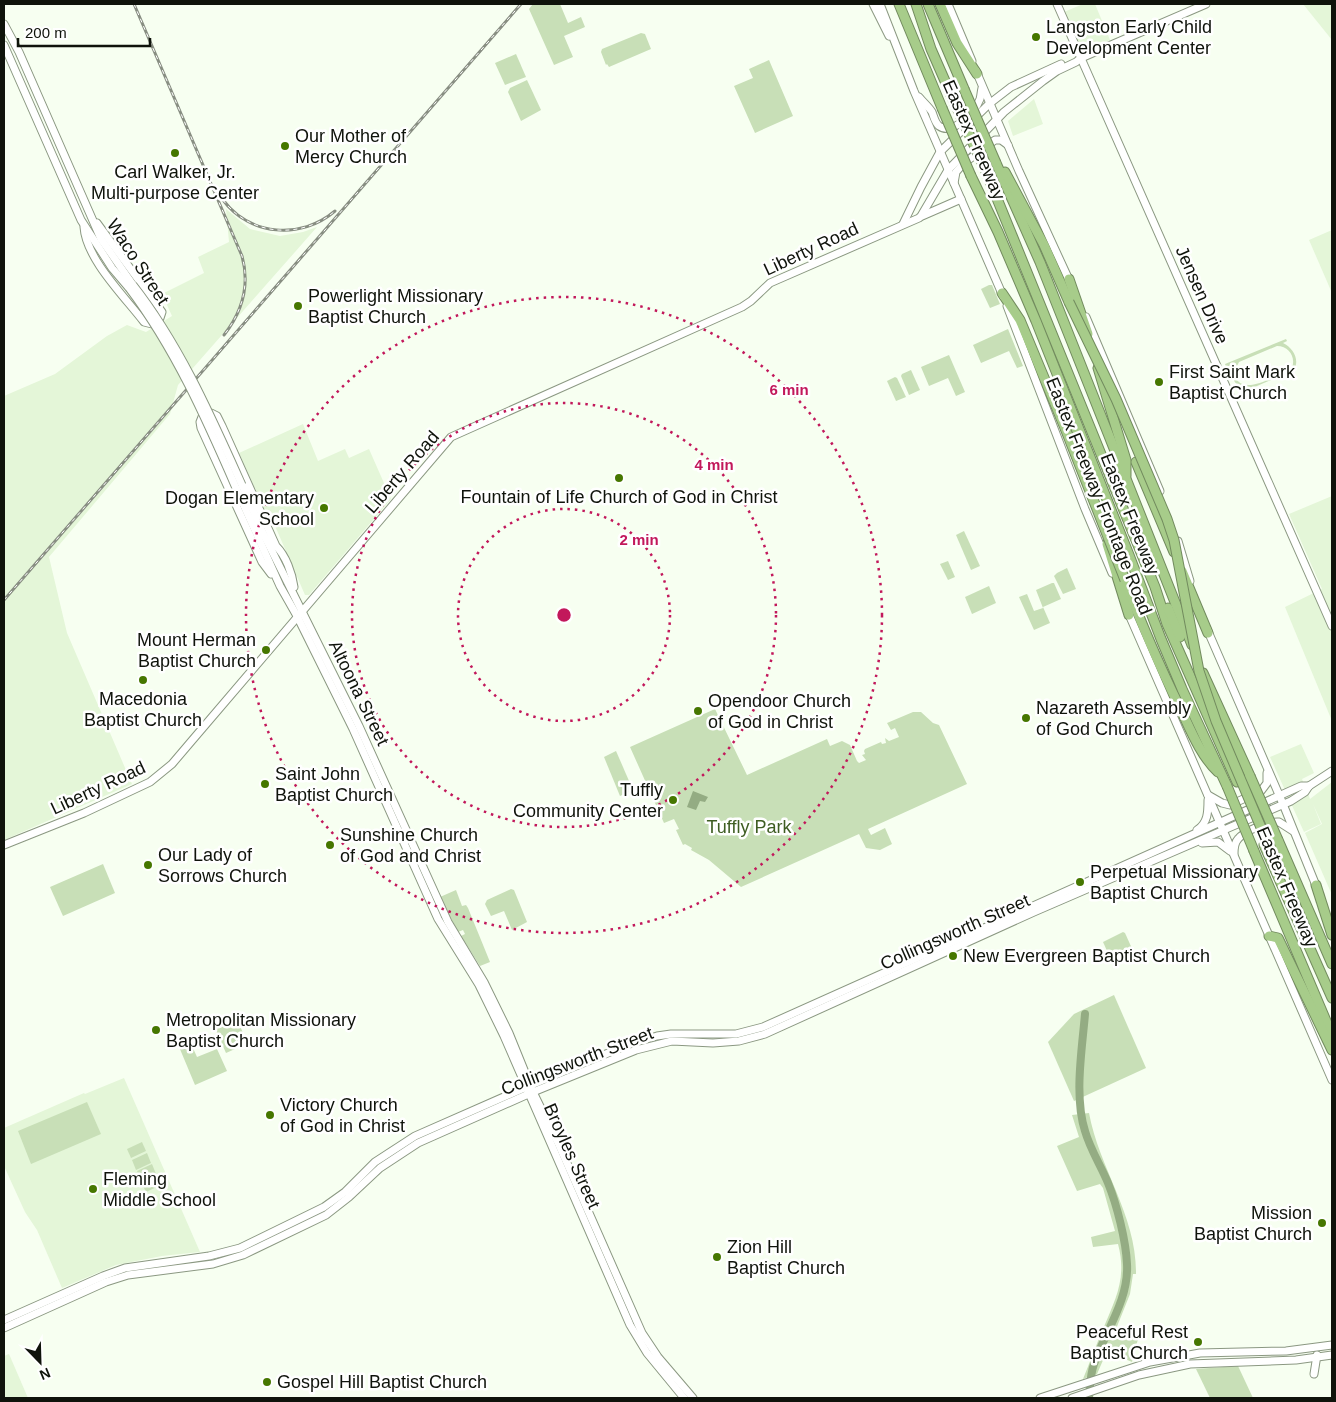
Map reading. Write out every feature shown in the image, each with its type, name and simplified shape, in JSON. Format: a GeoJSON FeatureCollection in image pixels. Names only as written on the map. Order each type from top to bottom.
{"type":"FeatureCollection","features":[{"type":"Feature","properties":{"kind":"highway","name":"Eastex Freeway"},"geometry":{"type":"LineString","coordinates":[[899,4],[971,176],[998,232],[1036,321],[1161,640],[1227,786],[1332,1036]]}},
{"type":"Feature","properties":{"kind":"highway"},"geometry":{"type":"LineString","coordinates":[[916,4],[931,49],[995,192],[1154,587],[1167,624]]}},
{"type":"Feature","properties":{"kind":"highway","name":"Eastex Freeway"},"geometry":{"type":"LineString","coordinates":[[928,4],[984,139],[997,162],[1040,262],[1126,484],[1201,669],[1332,964]]}},
{"type":"Feature","properties":{"kind":"highway"},"geometry":{"type":"LineString","coordinates":[[940,4],[957,43],[977,74]]}},
{"type":"Feature","properties":{"kind":"highway"},"geometry":{"type":"LineString","coordinates":[[997,162],[1044,245],[1208,633]]}},
{"type":"Feature","properties":{"kind":"highway","name":"Eastex Freeway"},"geometry":{"type":"LineString","coordinates":[[995,192],[1035,279],[1266,845]]}},
{"type":"Feature","properties":{"kind":"highway"},"geometry":{"type":"LineString","coordinates":[[1069,279],[1126,460],[1126,484]]}},
{"type":"Feature","properties":{"kind":"highway"},"geometry":{"type":"LineString","coordinates":[[1002,293],[1020,320],[1065,428],[1142,626],[1190,729],[1209,764],[1222,776]]}},
{"type":"Feature","properties":{"kind":"highway"},"geometry":{"type":"LineString","coordinates":[[1069,302],[1116,399],[1167,519],[1174,540],[1194,652],[1216,722]]}},
{"type":"Feature","properties":{"kind":"highway"},"geometry":{"type":"LineString","coordinates":[[1071,410],[1072,431],[1129,615]]}},
{"type":"Feature","properties":{"kind":"highway"},"geometry":{"type":"LineString","coordinates":[[1115,520],[1128,533],[1147,573],[1167,624],[1332,998]]}},
{"type":"Feature","properties":{"kind":"highway"},"geometry":{"type":"LineString","coordinates":[[1316,885],[1332,935]]}},
{"type":"Feature","properties":{"kind":"highway"},"geometry":{"type":"LineString","coordinates":[[1269,936],[1278,938],[1332,1050]]}},
{"type":"Feature","properties":{"kind":"main road"},"geometry":{"type":"LineString","coordinates":[[873,4],[907,72]]}},
{"type":"Feature","properties":{"kind":"main road","name":"Eastex Freeway Frontage Road"},"geometry":{"type":"LineString","coordinates":[[880,4],[914,91],[1002,293],[1085,509],[1129,615],[1332,1080]]}},
{"type":"Feature","properties":{"kind":"main road"},"geometry":{"type":"LineString","coordinates":[[948,4],[989,104],[1106,360],[1156,481],[1208,633],[1332,920]]}},
{"type":"Feature","properties":{"kind":"main road","name":"Jensen Drive"},"geometry":{"type":"LineString","coordinates":[[1057,4],[1332,626]]}},
{"type":"Feature","properties":{"kind":"main road"},"geometry":{"type":"LineString","coordinates":[[911,209],[914,216],[920,217],[948,170],[997,119],[1056,71],[1081,58],[1206,4]]}},
{"type":"Feature","properties":{"kind":"main road","name":"Waco Street"},"geometry":{"type":"LineString","coordinates":[[4,24],[19,52],[101,239],[131,287]]}},
{"type":"Feature","properties":{"kind":"main road","name":"Waco Street"},"geometry":{"type":"LineString","coordinates":[[4,45],[84,224],[112,268],[153,311],[172,342],[218,432],[239,487]]}},
{"type":"Feature","properties":{"kind":"main road"},"geometry":{"type":"LineString","coordinates":[[903,224],[940,152],[989,104],[1019,82],[1074,58],[1081,58]]}},
{"type":"Feature","properties":{"kind":"main road"},"geometry":{"type":"LineString","coordinates":[[1024,96],[1023,91],[1044,72]]}},
{"type":"Feature","properties":{"kind":"main road"},"geometry":{"type":"LineString","coordinates":[[914,91],[931,112],[936,122],[947,129],[955,128],[978,104],[981,98],[982,86]]}},
{"type":"Feature","properties":{"kind":"main road"},"geometry":{"type":"LineString","coordinates":[[954,184],[956,172],[963,164],[995,140],[1001,140],[1008,145]]}},
{"type":"Feature","properties":{"kind":"main road","name":"Liberty Road"},"geometry":{"type":"LineString","coordinates":[[4,845],[119,797],[160,776],[451,436],[742,307],[752,301],[770,283],[961,199]]}},
{"type":"Feature","properties":{"kind":"main road"},"geometry":{"type":"LineString","coordinates":[[84,224],[84,237],[102,269],[144,322],[152,324],[160,318],[162,312],[121,258],[101,226],[93,219]]}},
{"type":"Feature","properties":{"kind":"main road"},"geometry":{"type":"LineString","coordinates":[[280,586],[262,562],[201,428],[200,422],[202,417],[211,413],[217,416],[276,546],[282,570]]}},
{"type":"Feature","properties":{"kind":"main road","name":"Altoona Street"},"geometry":{"type":"LineString","coordinates":[[239,487],[302,610],[382,775],[442,917]]}},
{"type":"Feature","properties":{"kind":"main road","name":"Altoona Street"},"geometry":{"type":"LineString","coordinates":[[239,487],[280,586],[298,616],[442,917]]}},
{"type":"Feature","properties":{"kind":"main road"},"geometry":{"type":"LineString","coordinates":[[276,546],[282,552],[291,573],[293,593]]}},
{"type":"Feature","properties":{"kind":"main road"},"geometry":{"type":"LineString","coordinates":[[1208,794],[1222,804],[1230,805],[1261,791],[1267,783],[1267,770]]}},
{"type":"Feature","properties":{"kind":"main road","name":"Collingsworth Street"},"geometry":{"type":"LineString","coordinates":[[4,1328],[106,1282],[128,1275],[213,1264],[243,1255],[326,1215],[349,1197],[380,1168],[418,1143],[529,1089],[658,1043],[672,1041],[713,1043],[739,1041],[765,1034],[1025,916],[1283,804],[1305,792],[1309,786],[1332,772]]}},
{"type":"Feature","properties":{"kind":"main road","name":"Collingsworth Street"},"geometry":{"type":"LineString","coordinates":[[4,1320],[125,1268],[209,1256],[249,1245],[324,1207],[345,1192],[375,1162],[415,1136],[529,1089],[630,1044],[657,1036],[691,1032],[736,1034],[763,1027],[1301,786],[1309,786]]}},
{"type":"Feature","properties":{"kind":"main road"},"geometry":{"type":"LineString","coordinates":[[1189,836],[1202,827],[1206,820],[1208,794]]}},
{"type":"Feature","properties":{"kind":"main road"},"geometry":{"type":"LineString","coordinates":[[1234,855],[1234,846],[1238,838],[1266,824],[1279,822],[1295,833]]}},
{"type":"Feature","properties":{"kind":"main road"},"geometry":{"type":"LineString","coordinates":[[1189,845],[1218,842],[1226,846],[1234,855]]}},
{"type":"Feature","properties":{"kind":"main road","name":"Broyles Street"},"geometry":{"type":"LineString","coordinates":[[442,917],[484,982],[509,1033],[529,1089],[559,1145],[642,1333],[669,1374]]}},
{"type":"Feature","properties":{"kind":"main road"},"geometry":{"type":"LineString","coordinates":[[1040,1398],[1150,1362],[1188,1355],[1286,1351],[1332,1345]]}},
{"type":"Feature","properties":{"kind":"main road"},"geometry":{"type":"LineString","coordinates":[[1314,1374],[1317,1357],[1316,1347]]}},
{"type":"Feature","properties":{"kind":"main road"},"geometry":{"type":"LineString","coordinates":[[1188,1355],[1189,1364]]}},
{"type":"Feature","properties":{"kind":"main road"},"geometry":{"type":"LineString","coordinates":[[1072,1398],[1139,1375],[1189,1364],[1280,1361],[1332,1355]]}},
{"type":"Feature","properties":{"kind":"main road"},"geometry":{"type":"LineString","coordinates":[[669,1374],[684,1398]]}},
{"type":"Feature","properties":{"kind":"main road"},"geometry":{"type":"LineString","coordinates":[[669,1374],[693,1398]]}},
{"type":"Feature","properties":{"kind":"shaded area"},"geometry":{"type":"Polygon","coordinates":[[[1083,4],[1095,4],[1110,40],[1082,52],[1064,12],[1083,4]]]}},
{"type":"Feature","properties":{"kind":"shaded area"},"geometry":{"type":"Polygon","coordinates":[[[1303,4],[1332,4],[1332,40],[1303,4]]]}},
{"type":"Feature","properties":{"kind":"shaded area"},"geometry":{"type":"Polygon","coordinates":[[[1034,99],[1043,124],[1013,136],[1008,121],[1034,99]]]}},
{"type":"Feature","properties":{"kind":"shaded area"},"geometry":{"type":"Polygon","coordinates":[[[226,209],[250,229],[280,236],[303,232],[317,227],[178,385],[170,414],[49,557],[67,633],[132,784],[4,840],[4,396],[55,374],[107,336],[127,325],[146,332],[172,316],[162,294],[204,273],[198,257],[229,242],[226,209]]]}},
{"type":"Feature","properties":{"kind":"shaded area"},"geometry":{"type":"Polygon","coordinates":[[[1332,230],[1332,293],[1309,240],[1332,230]]]}},
{"type":"Feature","properties":{"kind":"shaded area","name":"Dogan Elementary School"},"geometry":{"type":"Polygon","coordinates":[[[303,424],[318,461],[345,449],[349,458],[369,449],[391,499],[309,595],[305,595],[272,519],[268,517],[239,453],[303,424]]]}},
{"type":"Feature","properties":{"kind":"shaded area"},"geometry":{"type":"Polygon","coordinates":[[[1332,496],[1332,721],[1285,607],[1322,589],[1289,514],[1332,496]]]}},
{"type":"Feature","properties":{"kind":"shaded area"},"geometry":{"type":"Polygon","coordinates":[[[1301,744],[1314,773],[1302,779],[1310,799],[1332,782],[1332,895],[1305,833],[1322,824],[1313,804],[1321,824],[1304,832],[1270,757],[1301,744]]]}},
{"type":"Feature","properties":{"kind":"shaded area"},"geometry":{"type":"Polygon","coordinates":[[[693,791],[708,797],[705,802],[700,801],[696,810],[687,807],[693,791]]]}},
{"type":"Feature","properties":{"kind":"shaded area","name":"Fleming Middle School"},"geometry":{"type":"Polygon","coordinates":[[[124,1078],[200,1252],[162,1256],[116,1265],[62,1288],[37,1230],[25,1212],[4,1166],[4,1128],[84,1093],[124,1078]]]}},
{"type":"Feature","properties":{"kind":"shaded area"},"geometry":{"type":"Polygon","coordinates":[[[9,1354],[28,1398],[4,1398],[4,1356],[9,1354]]]}},
{"type":"Feature","properties":{"kind":"green space"},"geometry":{"type":"Polygon","coordinates":[[[533,4],[560,4],[568,23],[581,17],[585,27],[564,36],[573,57],[554,65],[529,9],[533,4]]]}},
{"type":"Feature","properties":{"kind":"green space"},"geometry":{"type":"Polygon","coordinates":[[[641,33],[645,34],[651,49],[609,67],[606,65],[601,52],[602,49],[641,33]]]}},
{"type":"Feature","properties":{"kind":"green space"},"geometry":{"type":"Polygon","coordinates":[[[516,54],[526,77],[505,85],[495,63],[516,54]]]}},
{"type":"Feature","properties":{"kind":"green space"},"geometry":{"type":"Polygon","coordinates":[[[769,60],[793,116],[755,133],[734,86],[753,78],[749,69],[769,60]]]}},
{"type":"Feature","properties":{"kind":"green space"},"geometry":{"type":"Polygon","coordinates":[[[527,80],[541,110],[521,121],[508,92],[510,88],[527,80]]]}},
{"type":"Feature","properties":{"kind":"green space"},"geometry":{"type":"Polygon","coordinates":[[[992,285],[1000,304],[990,308],[981,289],[992,285]]]}},
{"type":"Feature","properties":{"kind":"green space"},"geometry":{"type":"Polygon","coordinates":[[[1008,329],[1023,366],[1017,368],[1009,351],[981,363],[973,345],[1008,329]]]}},
{"type":"Feature","properties":{"kind":"green space"},"geometry":{"type":"Polygon","coordinates":[[[1286,339],[1287,341],[1283,343],[1290,348],[1296,358],[1294,370],[1250,389],[1240,387],[1234,381],[1232,373],[1234,364],[1226,367],[1225,364],[1286,339]],[[1281,346],[1239,362],[1234,372],[1237,380],[1243,384],[1250,385],[1269,380],[1292,368],[1292,356],[1288,350],[1281,346]]]}},
{"type":"Feature","properties":{"kind":"green space"},"geometry":{"type":"Polygon","coordinates":[[[949,355],[965,392],[956,396],[948,378],[929,386],[921,367],[949,355]]]}},
{"type":"Feature","properties":{"kind":"green space"},"geometry":{"type":"Polygon","coordinates":[[[911,370],[920,390],[909,395],[901,376],[911,370]]]}},
{"type":"Feature","properties":{"kind":"green space"},"geometry":{"type":"Polygon","coordinates":[[[895,377],[906,397],[896,401],[887,381],[895,377]]]}},
{"type":"Feature","properties":{"kind":"green space"},"geometry":{"type":"Polygon","coordinates":[[[964,531],[980,566],[971,570],[956,535],[964,531]]]}},
{"type":"Feature","properties":{"kind":"green space"},"geometry":{"type":"Polygon","coordinates":[[[948,561],[955,577],[948,580],[940,564],[948,561]]]}},
{"type":"Feature","properties":{"kind":"green space"},"geometry":{"type":"Polygon","coordinates":[[[1067,568],[1076,589],[1063,594],[1054,576],[1067,568]]]}},
{"type":"Feature","properties":{"kind":"green space"},"geometry":{"type":"Polygon","coordinates":[[[1054,583],[1061,599],[1043,607],[1050,623],[1034,630],[1019,597],[1027,594],[1034,611],[1043,608],[1036,590],[1054,583]]]}},
{"type":"Feature","properties":{"kind":"green space"},"geometry":{"type":"Polygon","coordinates":[[[989,586],[996,603],[972,614],[965,597],[989,586]]]}},
{"type":"Feature","properties":{"kind":"green space","name":"Tuffly Park"},"geometry":{"type":"Polygon","coordinates":[[[715,709],[747,775],[827,739],[830,746],[842,741],[850,745],[859,763],[866,760],[862,755],[865,754],[865,749],[881,742],[882,744],[886,743],[885,738],[889,741],[899,737],[895,728],[891,730],[887,723],[913,712],[921,712],[933,723],[939,725],[967,784],[868,829],[871,835],[885,828],[892,844],[880,850],[866,848],[859,834],[741,887],[709,860],[691,850],[692,848],[685,844],[683,845],[676,830],[679,829],[674,819],[664,823],[630,747],[715,709]]]}},
{"type":"Feature","properties":{"kind":"green space"},"geometry":{"type":"Polygon","coordinates":[[[616,751],[633,790],[620,796],[604,757],[616,751]]]}},
{"type":"Feature","properties":{"kind":"green space"},"geometry":{"type":"Polygon","coordinates":[[[103,864],[115,893],[63,916],[50,887],[103,864]]]}},
{"type":"Feature","properties":{"kind":"green space"},"geometry":{"type":"Polygon","coordinates":[[[511,889],[514,890],[527,922],[512,930],[504,911],[491,916],[485,904],[487,900],[511,889]]]}},
{"type":"Feature","properties":{"kind":"green space"},"geometry":{"type":"Polygon","coordinates":[[[456,890],[462,906],[466,905],[468,908],[490,962],[480,966],[461,936],[465,934],[463,930],[458,932],[440,897],[456,890]]]}},
{"type":"Feature","properties":{"kind":"green space"},"geometry":{"type":"Polygon","coordinates":[[[1123,932],[1134,953],[1112,962],[1103,942],[1123,932]]]}},
{"type":"Feature","properties":{"kind":"green space"},"geometry":{"type":"Polygon","coordinates":[[[1114,995],[1146,1068],[1074,1101],[1048,1042],[1074,1014],[1114,995]]]}},
{"type":"Feature","properties":{"kind":"green space"},"geometry":{"type":"Polygon","coordinates":[[[236,1016],[245,1038],[233,1043],[235,1049],[226,1053],[214,1026],[236,1016]]]}},
{"type":"Feature","properties":{"kind":"green space"},"geometry":{"type":"Polygon","coordinates":[[[188,1037],[197,1057],[217,1049],[227,1071],[195,1085],[177,1042],[188,1037]]]}},
{"type":"Feature","properties":{"kind":"green space"},"geometry":{"type":"Polygon","coordinates":[[[87,1102],[101,1134],[31,1164],[18,1131],[87,1102]]]}},
{"type":"Feature","properties":{"kind":"green space"},"geometry":{"type":"Polygon","coordinates":[[[1089,1113],[1101,1153],[1124,1212],[1135,1253],[1136,1274],[1133,1274],[1130,1294],[1116,1329],[1138,1339],[1132,1362],[1107,1351],[1097,1374],[1083,1379],[1116,1297],[1121,1278],[1118,1244],[1093,1247],[1091,1237],[1115,1231],[1103,1188],[1100,1184],[1077,1191],[1057,1146],[1079,1137],[1072,1115],[1089,1113]]]}},
{"type":"Feature","properties":{"kind":"green space"},"geometry":{"type":"Polygon","coordinates":[[[142,1142],[146,1151],[131,1158],[127,1149],[142,1142]]]}},
{"type":"Feature","properties":{"kind":"green space"},"geometry":{"type":"Polygon","coordinates":[[[147,1153],[151,1163],[136,1170],[132,1160],[147,1153]]]}},
{"type":"Feature","properties":{"kind":"green space"},"geometry":{"type":"Polygon","coordinates":[[[152,1164],[156,1174],[141,1181],[137,1171],[152,1164]]]}},
{"type":"Feature","properties":{"kind":"green space"},"geometry":{"type":"Polygon","coordinates":[[[157,1176],[161,1185],[146,1192],[141,1182],[157,1176]]]}},
{"type":"Feature","properties":{"kind":"green space"},"geometry":{"type":"Polygon","coordinates":[[[1238,1366],[1253,1398],[1210,1398],[1196,1369],[1238,1366]]]}},
{"type":"Feature","properties":{"kind":"waterway"},"geometry":{"type":"LineString","coordinates":[[1085,1014],[1079,1088],[1082,1117],[1090,1144],[1115,1202],[1123,1234],[1127,1264],[1127,1277],[1120,1303],[1093,1368],[1089,1398]]}},
{"type":"Feature","properties":{"kind":"railway"},"geometry":{"type":"LineString","coordinates":[[134,4],[242,256],[245,277],[243,298],[236,317],[224,335]]}},
{"type":"Feature","properties":{"kind":"railway"},"geometry":{"type":"LineString","coordinates":[[4,600],[521,4]]}},
{"type":"Feature","properties":{"kind":"railway"},"geometry":{"type":"LineString","coordinates":[[223,200],[234,212],[247,221],[261,227],[276,230],[292,230],[307,227],[335,211]]}},
{"type":"Feature","properties":{"kind":"place","name":"Langston Early Child Development Center"},"geometry":{"type":"Point","coordinates":[1036,37]}},
{"type":"Feature","properties":{"kind":"place","name":"Our Mother of Mercy Church"},"geometry":{"type":"Point","coordinates":[285,146]}},
{"type":"Feature","properties":{"kind":"place","name":"Carl Walker, Jr. Multi-purpose Center"},"geometry":{"type":"Point","coordinates":[175,153]}},
{"type":"Feature","properties":{"kind":"place","name":"Powerlight Missionary Baptist Church"},"geometry":{"type":"Point","coordinates":[298,306]}},
{"type":"Feature","properties":{"kind":"place","name":"First Saint Mark Baptist Church"},"geometry":{"type":"Point","coordinates":[1159,382]}},
{"type":"Feature","properties":{"kind":"place","name":"Fountain of Life Church of God in Christ"},"geometry":{"type":"Point","coordinates":[619,478]}},
{"type":"Feature","properties":{"kind":"place","name":"Dogan Elementary School"},"geometry":{"type":"Point","coordinates":[324,508]}},
{"type":"Feature","properties":{"kind":"place","name":"Mount Herman Baptist Church"},"geometry":{"type":"Point","coordinates":[266,650]}},
{"type":"Feature","properties":{"kind":"place","name":"Macedonia Baptist Church"},"geometry":{"type":"Point","coordinates":[143,680]}},
{"type":"Feature","properties":{"kind":"place","name":"Opendoor Church of God in Christ"},"geometry":{"type":"Point","coordinates":[698,711]}},
{"type":"Feature","properties":{"kind":"place","name":"Nazareth Assembly of God Church"},"geometry":{"type":"Point","coordinates":[1026,718]}},
{"type":"Feature","properties":{"kind":"place","name":"Saint John Baptist Church"},"geometry":{"type":"Point","coordinates":[265,784]}},
{"type":"Feature","properties":{"kind":"place","name":"Tuffly Community Center"},"geometry":{"type":"Point","coordinates":[673,800]}},
{"type":"Feature","properties":{"kind":"place","name":"Sunshine Church of God and Christ"},"geometry":{"type":"Point","coordinates":[330,845]}},
{"type":"Feature","properties":{"kind":"place","name":"Our Lady of Sorrows Church"},"geometry":{"type":"Point","coordinates":[148,865]}},
{"type":"Feature","properties":{"kind":"place","name":"Perpetual Missionary Baptist Church"},"geometry":{"type":"Point","coordinates":[1080,882]}},
{"type":"Feature","properties":{"kind":"place","name":"New Evergreen Baptist Church"},"geometry":{"type":"Point","coordinates":[953,956]}},
{"type":"Feature","properties":{"kind":"place","name":"Metropolitan Missionary Baptist Church"},"geometry":{"type":"Point","coordinates":[156,1030]}},
{"type":"Feature","properties":{"kind":"place","name":"Victory Church of God in Christ"},"geometry":{"type":"Point","coordinates":[270,1115]}},
{"type":"Feature","properties":{"kind":"place","name":"Fleming Middle School"},"geometry":{"type":"Point","coordinates":[93,1189]}},
{"type":"Feature","properties":{"kind":"place","name":"Mission Baptist Church"},"geometry":{"type":"Point","coordinates":[1322,1223]}},
{"type":"Feature","properties":{"kind":"place","name":"Zion Hill Baptist Church"},"geometry":{"type":"Point","coordinates":[717,1257]}},
{"type":"Feature","properties":{"kind":"place","name":"Peaceful Rest Baptist Church"},"geometry":{"type":"Point","coordinates":[1198,1342]}},
{"type":"Feature","properties":{"kind":"place","name":"Gospel Hill Baptist Church"},"geometry":{"type":"Point","coordinates":[267,1382]}}]}
